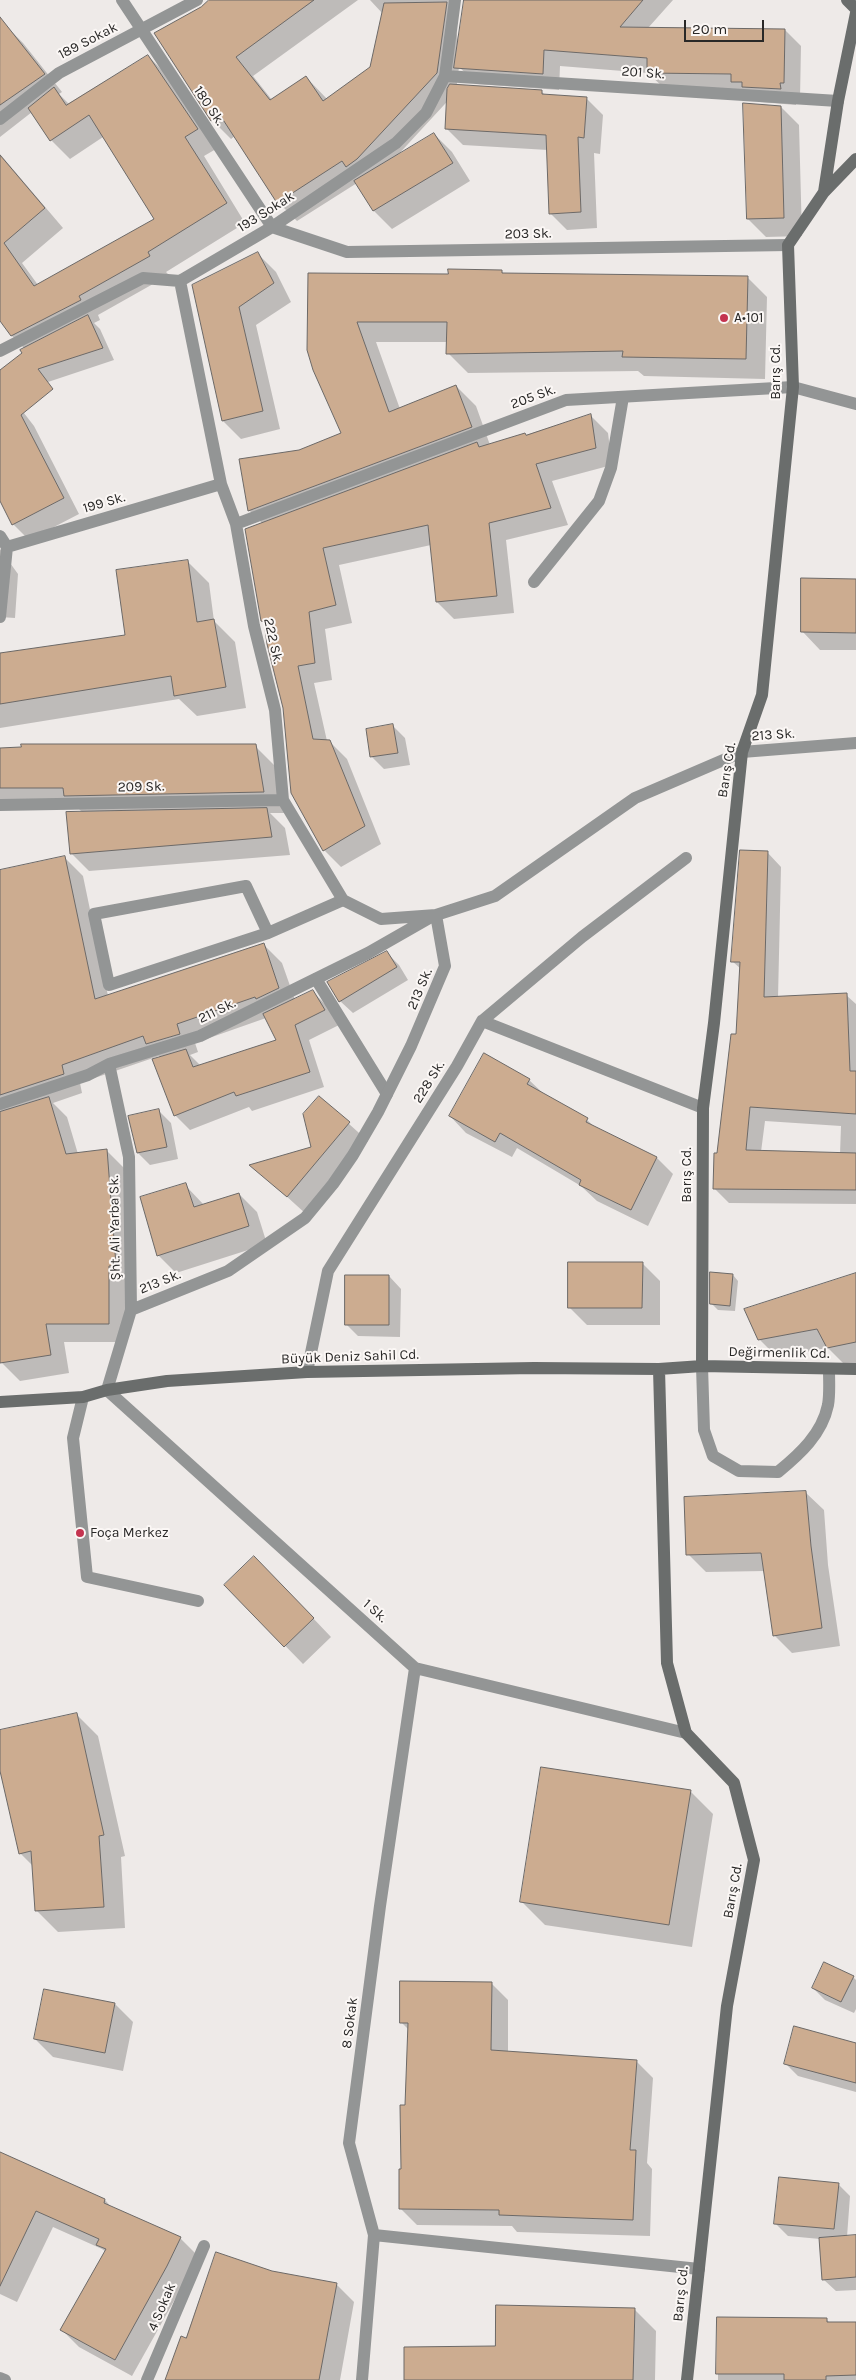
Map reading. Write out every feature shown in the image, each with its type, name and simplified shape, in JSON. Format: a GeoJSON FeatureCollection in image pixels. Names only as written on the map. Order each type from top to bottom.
{"type":"FeatureCollection","features":[{"type":"Feature","properties":{"kind":"street","name":"180 Sk."},"geometry":{"type":"LineString","coordinates":[[122,0],[272,227]]}},
{"type":"Feature","properties":{"kind":"street","name":"189 Sokak"},"geometry":{"type":"LineString","coordinates":[[0,119],[59,73],[197,0]]}},
{"type":"Feature","properties":{"kind":"street","name":"193 Sokak"},"geometry":{"type":"LineString","coordinates":[[180,281],[272,227],[396,143],[426,113],[446,76],[455,0]]}},
{"type":"Feature","properties":{"kind":"street"},"geometry":{"type":"LineString","coordinates":[[847,0],[856,8]]}},
{"type":"Feature","properties":{"kind":"street"},"geometry":{"type":"LineString","coordinates":[[824,192],[838,101],[856,12]]}},
{"type":"Feature","properties":{"kind":"street","name":"201 Sk."},"geometry":{"type":"LineString","coordinates":[[446,76],[838,101]]}},
{"type":"Feature","properties":{"kind":"street"},"geometry":{"type":"LineString","coordinates":[[788,245],[824,192],[856,159]]}},
{"type":"Feature","properties":{"kind":"street","name":"203 Sk."},"geometry":{"type":"LineString","coordinates":[[272,227],[347,252],[788,245]]}},
{"type":"Feature","properties":{"kind":"street","name":"Barış Cd."},"geometry":{"type":"LineString","coordinates":[[702,1366],[702,1108],[714,1023],[742,752],[762,695],[793,387],[788,245]]}},
{"type":"Feature","properties":{"kind":"street"},"geometry":{"type":"LineString","coordinates":[[1,350],[143,278],[180,281]]}},
{"type":"Feature","properties":{"kind":"street","name":"222 Sk."},"geometry":{"type":"LineString","coordinates":[[180,281],[221,484],[236,524],[254,626],[275,710],[282,800],[343,900]]}},
{"type":"Feature","properties":{"kind":"street","name":"205 Sk."},"geometry":{"type":"LineString","coordinates":[[236,524],[566,400],[793,387],[856,404]]}},
{"type":"Feature","properties":{"kind":"street"},"geometry":{"type":"LineString","coordinates":[[534,582],[598,501],[611,468],[623,397]]}},
{"type":"Feature","properties":{"kind":"street","name":"199 Sk."},"geometry":{"type":"LineString","coordinates":[[8,547],[221,484]]}},
{"type":"Feature","properties":{"kind":"street"},"geometry":{"type":"LineString","coordinates":[[0,536],[8,547],[0,617]]}},
{"type":"Feature","properties":{"kind":"street","name":"213 Sk."},"geometry":{"type":"LineString","coordinates":[[131,1310],[228,1271],[305,1218],[354,1155],[414,1039],[445,966],[436,915],[495,896],[635,798],[742,752],[856,743]]}},
{"type":"Feature","properties":{"kind":"street","name":"209 Sk."},"geometry":{"type":"LineString","coordinates":[[0,805],[282,800]]}},
{"type":"Feature","properties":{"kind":"street"},"geometry":{"type":"LineString","coordinates":[[686,858],[582,937],[482,1021],[702,1108]]}},
{"type":"Feature","properties":{"kind":"street"},"geometry":{"type":"LineString","coordinates":[[268,933],[246,886],[94,914],[109,985],[268,933],[343,900],[381,919],[436,915]]}},
{"type":"Feature","properties":{"kind":"street","name":"211 Sk."},"geometry":{"type":"LineString","coordinates":[[0,1104],[88,1075],[109,1064],[200,1036],[368,953],[436,915]]}},
{"type":"Feature","properties":{"kind":"street"},"geometry":{"type":"LineString","coordinates":[[316,979],[387,1094]]}},
{"type":"Feature","properties":{"kind":"street","name":"228 Sk."},"geometry":{"type":"LineString","coordinates":[[307,1372],[328,1271],[457,1066],[482,1021]]}},
{"type":"Feature","properties":{"kind":"street","name":"Şht. Ali Yarba Sk."},"geometry":{"type":"LineString","coordinates":[[107,1390],[131,1310],[129,1157],[109,1064]]}},
{"type":"Feature","properties":{"kind":"street"},"geometry":{"type":"LineString","coordinates":[[702,1366],[704,1430],[713,1456],[739,1471],[778,1472],[804,1450],[821,1426],[828,1404],[829,1370]]}},
{"type":"Feature","properties":{"kind":"street","name":"Büyük Deniz Sahil Cd."},"geometry":{"type":"LineString","coordinates":[[0,1402],[83,1397],[107,1390],[167,1381],[307,1372],[534,1368],[659,1369],[702,1366]]}},
{"type":"Feature","properties":{"kind":"street","name":"Değirmenlik Cd."},"geometry":{"type":"LineString","coordinates":[[702,1366],[829,1370],[856,1369]]}},
{"type":"Feature","properties":{"kind":"street","name":"Barış Cd."},"geometry":{"type":"LineString","coordinates":[[659,1369],[667,1663],[686,1733],[734,1783],[754,1860],[727,2006],[687,2380]]}},
{"type":"Feature","properties":{"kind":"street","name":"1 Sk."},"geometry":{"type":"LineString","coordinates":[[107,1390],[415,1668],[686,1733]]}},
{"type":"Feature","properties":{"kind":"street"},"geometry":{"type":"LineString","coordinates":[[83,1397],[73,1438],[87,1577],[198,1601]]}},
{"type":"Feature","properties":{"kind":"street","name":"8 Sokak"},"geometry":{"type":"LineString","coordinates":[[362,2380],[374,2235],[349,2143],[378,1916],[415,1668]]}},
{"type":"Feature","properties":{"kind":"street"},"geometry":{"type":"LineString","coordinates":[[374,2235],[699,2269]]}},
{"type":"Feature","properties":{"kind":"street","name":"4 Sokak"},"geometry":{"type":"LineString","coordinates":[[147,2380],[204,2246]]}},
{"type":"Feature","properties":{"kind":"street"},"geometry":{"type":"LineString","coordinates":[[0,2378],[5,2380]]}},
{"type":"Feature","properties":{"kind":"building"},"geometry":{"type":"Polygon","coordinates":[[[209,0],[314,0],[236,57],[270,100],[306,76],[323,101],[370,67],[384,3],[447,2],[437,73],[357,159],[346,167],[342,161],[277,203],[220,115],[211,121],[154,33],[201,7],[209,0]]]}},
{"type":"Feature","properties":{"kind":"building"},"geometry":{"type":"Polygon","coordinates":[[[464,0],[643,0],[620,27],[785,29],[784,83],[780,83],[781,89],[742,87],[742,82],[731,82],[731,74],[647,73],[647,58],[544,50],[543,74],[454,68],[464,0]]]}},
{"type":"Feature","properties":{"kind":"building"},"geometry":{"type":"Polygon","coordinates":[[[0,17],[45,74],[0,105],[0,17]]]}},
{"type":"Feature","properties":{"kind":"building"},"geometry":{"type":"Polygon","coordinates":[[[148,55],[198,129],[185,137],[227,203],[148,252],[150,256],[79,296],[81,300],[11,336],[0,321],[0,155],[45,208],[4,243],[34,286],[154,219],[89,115],[50,141],[28,108],[54,87],[66,105],[148,55]]]}},
{"type":"Feature","properties":{"kind":"building"},"geometry":{"type":"Polygon","coordinates":[[[450,84],[542,90],[542,94],[587,97],[584,138],[578,137],[581,212],[549,214],[546,135],[445,129],[447,89],[450,84]]]}},
{"type":"Feature","properties":{"kind":"building"},"geometry":{"type":"Polygon","coordinates":[[[743,103],[781,106],[784,218],[747,219],[743,103]]]}},
{"type":"Feature","properties":{"kind":"building"},"geometry":{"type":"Polygon","coordinates":[[[434,133],[453,163],[373,211],[354,181],[434,133]]]}},
{"type":"Feature","properties":{"kind":"building"},"geometry":{"type":"Polygon","coordinates":[[[258,252],[274,283],[239,307],[263,411],[222,421],[192,285],[258,252]]]}},
{"type":"Feature","properties":{"kind":"building"},"geometry":{"type":"Polygon","coordinates":[[[448,269],[502,270],[502,273],[748,276],[746,359],[622,357],[623,351],[446,354],[447,322],[357,322],[389,412],[456,385],[472,427],[248,511],[239,459],[299,450],[341,433],[313,370],[307,350],[308,273],[448,274],[448,269]]]}},
{"type":"Feature","properties":{"kind":"building"},"geometry":{"type":"Polygon","coordinates":[[[88,315],[103,348],[38,369],[53,389],[21,415],[64,498],[12,525],[0,501],[0,370],[22,353],[20,350],[88,315]]]}},
{"type":"Feature","properties":{"kind":"building"},"geometry":{"type":"Polygon","coordinates":[[[591,414],[596,448],[536,464],[551,508],[489,523],[497,596],[436,602],[428,525],[323,548],[336,605],[309,612],[315,663],[298,666],[313,739],[330,740],[365,826],[323,851],[291,793],[283,708],[267,644],[264,622],[261,621],[245,529],[477,442],[479,447],[525,433],[526,435],[591,414]]]}},
{"type":"Feature","properties":{"kind":"building"},"geometry":{"type":"Polygon","coordinates":[[[188,560],[197,622],[214,619],[226,687],[174,696],[171,676],[0,704],[0,653],[125,635],[116,570],[188,560]]]}},
{"type":"Feature","properties":{"kind":"building"},"geometry":{"type":"Polygon","coordinates":[[[801,578],[856,579],[856,633],[801,632],[801,578]]]}},
{"type":"Feature","properties":{"kind":"building"},"geometry":{"type":"Polygon","coordinates":[[[393,724],[398,753],[370,757],[366,729],[393,724]]]}},
{"type":"Feature","properties":{"kind":"building"},"geometry":{"type":"Polygon","coordinates":[[[21,744],[256,744],[264,792],[64,796],[63,788],[0,788],[0,748],[21,747],[21,744]]]}},
{"type":"Feature","properties":{"kind":"building"},"geometry":{"type":"Polygon","coordinates":[[[267,808],[272,837],[70,854],[66,812],[267,808]]]}},
{"type":"Feature","properties":{"kind":"building"},"geometry":{"type":"Polygon","coordinates":[[[740,850],[768,851],[764,997],[847,993],[850,1071],[856,1071],[856,1114],[750,1107],[746,1150],[856,1153],[856,1190],[713,1189],[714,1153],[717,1153],[731,1034],[736,1034],[740,962],[731,962],[740,850]]]}},
{"type":"Feature","properties":{"kind":"building"},"geometry":{"type":"Polygon","coordinates":[[[65,856],[95,999],[264,943],[279,988],[256,999],[255,997],[177,1024],[180,1034],[146,1044],[143,1036],[62,1065],[64,1074],[0,1095],[0,870],[65,856]]]}},
{"type":"Feature","properties":{"kind":"building"},"geometry":{"type":"Polygon","coordinates":[[[387,951],[397,967],[339,1002],[327,982],[387,951]]]}},
{"type":"Feature","properties":{"kind":"building"},"geometry":{"type":"Polygon","coordinates":[[[313,990],[325,1010],[295,1025],[310,1072],[236,1096],[234,1092],[174,1116],[152,1059],[186,1049],[193,1067],[276,1040],[263,1014],[313,990]]]}},
{"type":"Feature","properties":{"kind":"building"},"geometry":{"type":"Polygon","coordinates":[[[484,1053],[530,1079],[527,1084],[588,1118],[586,1122],[657,1157],[631,1210],[579,1185],[581,1180],[500,1133],[495,1142],[449,1116],[484,1053]]]}},
{"type":"Feature","properties":{"kind":"building"},"geometry":{"type":"Polygon","coordinates":[[[319,1096],[350,1122],[287,1197],[249,1165],[311,1147],[303,1114],[319,1096]]]}},
{"type":"Feature","properties":{"kind":"building"},"geometry":{"type":"Polygon","coordinates":[[[49,1097],[66,1154],[107,1149],[116,1265],[109,1266],[109,1324],[46,1324],[51,1355],[0,1363],[0,1112],[49,1097]]]}},
{"type":"Feature","properties":{"kind":"building"},"geometry":{"type":"Polygon","coordinates":[[[159,1109],[167,1147],[137,1153],[128,1116],[159,1109]]]}},
{"type":"Feature","properties":{"kind":"building"},"geometry":{"type":"Polygon","coordinates":[[[186,1183],[194,1207],[239,1193],[249,1226],[157,1256],[140,1197],[186,1183]]]}},
{"type":"Feature","properties":{"kind":"building"},"geometry":{"type":"Polygon","coordinates":[[[568,1262],[643,1262],[642,1308],[568,1308],[568,1262]]]}},
{"type":"Feature","properties":{"kind":"building"},"geometry":{"type":"Polygon","coordinates":[[[710,1272],[733,1274],[730,1306],[710,1304],[710,1272]]]}},
{"type":"Feature","properties":{"kind":"building"},"geometry":{"type":"Polygon","coordinates":[[[856,1273],[856,1342],[827,1348],[817,1329],[758,1340],[744,1309],[856,1273]]]}},
{"type":"Feature","properties":{"kind":"building"},"geometry":{"type":"Polygon","coordinates":[[[345,1275],[389,1275],[389,1325],[345,1325],[345,1275]]]}},
{"type":"Feature","properties":{"kind":"building"},"geometry":{"type":"Polygon","coordinates":[[[806,1491],[822,1628],[773,1636],[761,1553],[686,1555],[684,1497],[806,1491]]]}},
{"type":"Feature","properties":{"kind":"building"},"geometry":{"type":"Polygon","coordinates":[[[254,1556],[314,1618],[284,1647],[224,1585],[254,1556]]]}},
{"type":"Feature","properties":{"kind":"building"},"geometry":{"type":"Polygon","coordinates":[[[77,1713],[104,1835],[99,1836],[104,1907],[35,1911],[31,1851],[19,1854],[0,1771],[0,1730],[77,1713]]]}},
{"type":"Feature","properties":{"kind":"building"},"geometry":{"type":"Polygon","coordinates":[[[541,1767],[691,1790],[669,1925],[520,1902],[541,1767]]]}},
{"type":"Feature","properties":{"kind":"building"},"geometry":{"type":"Polygon","coordinates":[[[824,1962],[854,1976],[841,2002],[812,1988],[824,1962]]]}},
{"type":"Feature","properties":{"kind":"building"},"geometry":{"type":"Polygon","coordinates":[[[400,1981],[492,1982],[491,2050],[637,2060],[630,2150],[636,2150],[633,2220],[499,2215],[499,2210],[399,2209],[399,2169],[401,2169],[400,2105],[405,2105],[408,2023],[400,2023],[400,1981]]]}},
{"type":"Feature","properties":{"kind":"building"},"geometry":{"type":"Polygon","coordinates":[[[44,1989],[115,2003],[105,2053],[34,2039],[44,1989]]]}},
{"type":"Feature","properties":{"kind":"building"},"geometry":{"type":"Polygon","coordinates":[[[794,2026],[856,2043],[856,2083],[784,2064],[794,2026]]]}},
{"type":"Feature","properties":{"kind":"building"},"geometry":{"type":"Polygon","coordinates":[[[0,2152],[105,2199],[104,2203],[181,2237],[115,2360],[60,2330],[106,2249],[96,2245],[99,2239],[36,2211],[0,2286],[0,2152]]]}},
{"type":"Feature","properties":{"kind":"building"},"geometry":{"type":"Polygon","coordinates":[[[779,2177],[839,2183],[834,2229],[774,2224],[779,2177]]]}},
{"type":"Feature","properties":{"kind":"building"},"geometry":{"type":"Polygon","coordinates":[[[856,2235],[856,2277],[822,2280],[819,2238],[856,2235]]]}},
{"type":"Feature","properties":{"kind":"building"},"geometry":{"type":"Polygon","coordinates":[[[216,2252],[272,2271],[337,2283],[319,2380],[165,2380],[181,2336],[186,2338],[216,2252]]]}},
{"type":"Feature","properties":{"kind":"building"},"geometry":{"type":"Polygon","coordinates":[[[496,2305],[635,2308],[633,2380],[404,2380],[404,2347],[495,2346],[496,2305]]]}},
{"type":"Feature","properties":{"kind":"building"},"geometry":{"type":"Polygon","coordinates":[[[717,2317],[827,2318],[827,2322],[856,2322],[856,2375],[826,2376],[826,2380],[784,2380],[784,2374],[716,2374],[717,2317]]]}},
{"type":"Feature","properties":{"kind":"place","name":"A•101"},"geometry":{"type":"Point","coordinates":[724,318]}},
{"type":"Feature","properties":{"kind":"place","name":"Foça Merkez"},"geometry":{"type":"Point","coordinates":[80,1533]}}]}
